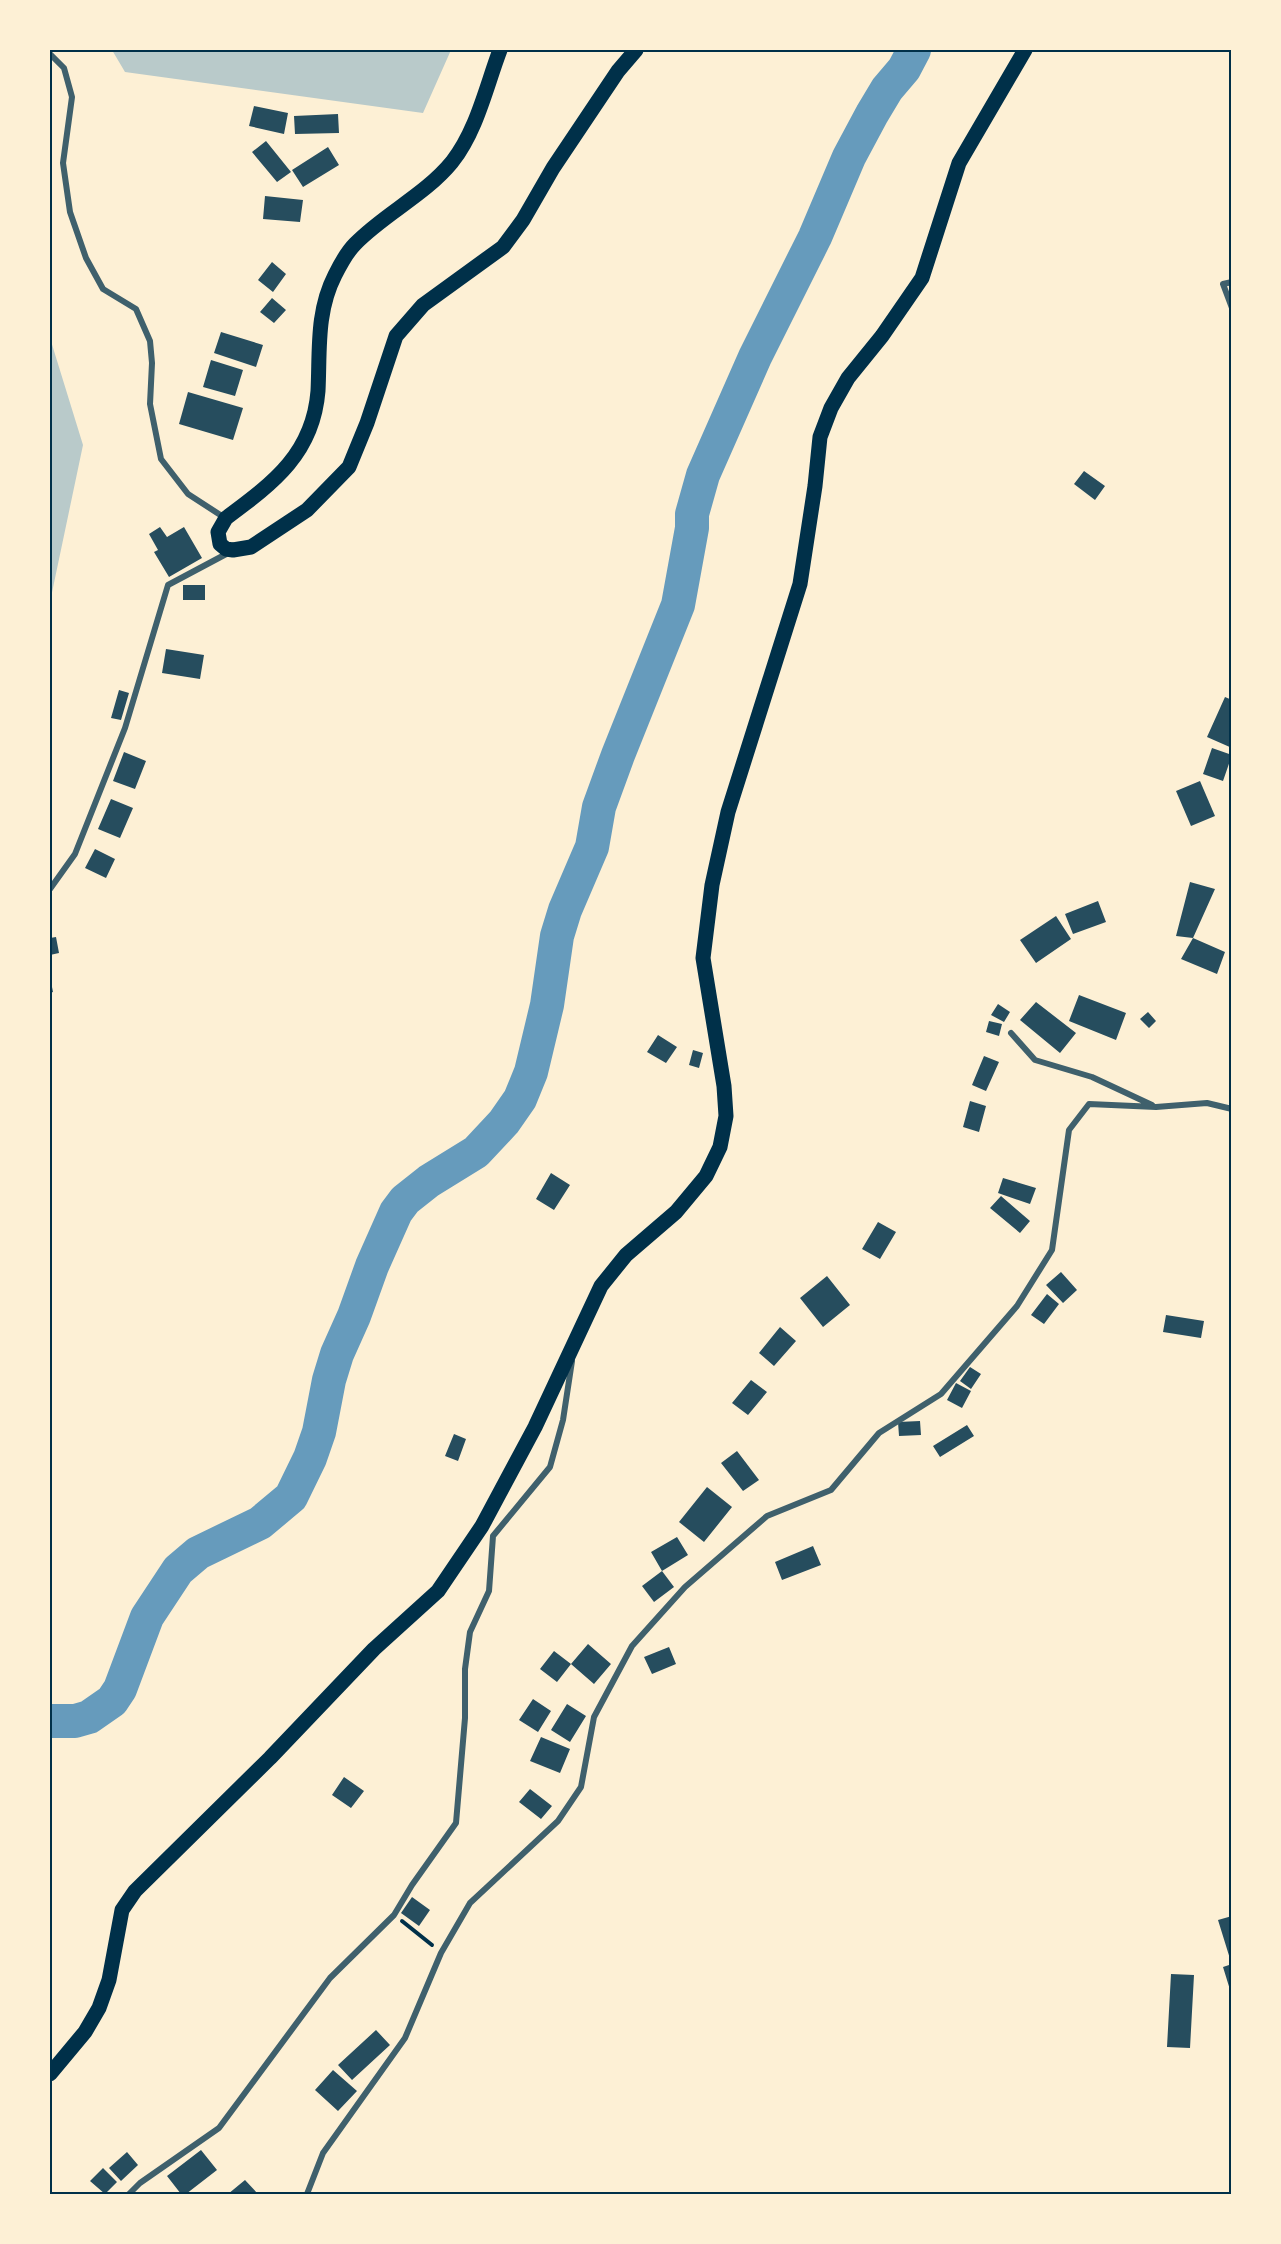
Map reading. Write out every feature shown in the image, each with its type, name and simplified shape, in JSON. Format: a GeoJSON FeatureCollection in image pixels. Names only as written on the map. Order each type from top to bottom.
{"type":"FeatureCollection","features":[{"type":"Feature","properties":{"kind":"main road"},"geometry":{"type":"LineString","coordinates":[[500,50],[479,110],[452,162],[435,179],[354,245],[335,275],[325,300],[319,333],[318,392],[314,419],[304,444],[285,471],[220,525],[220,543],[226,549],[241,550],[260,543],[307,510],[349,467],[367,423],[396,336],[423,305],[503,247],[523,220],[566,148],[618,71],[636,50]]}},
{"type":"Feature","properties":{"kind":"main road"},"geometry":{"type":"LineString","coordinates":[[50,2074],[85,2032],[99,2008],[110,1980],[122,1910],[135,1891],[270,1758],[374,1649],[438,1591],[482,1526],[535,1427],[600,1286],[626,1255],[683,1203],[706,1176],[720,1147],[726,1116],[724,1086],[703,958],[712,885],[728,812],[800,584],[820,437],[831,408],[848,378],[882,336],[922,278],[959,163],[1024,50]]}},
{"type":"Feature","properties":{"kind":"street"},"geometry":{"type":"LineString","coordinates":[[50,54],[64,68],[72,97],[63,163],[70,212],[86,258],[103,289],[136,309],[150,341],[152,363],[150,404],[161,459],[188,494],[226,518]]}},
{"type":"Feature","properties":{"kind":"street"},"geometry":{"type":"LineString","coordinates":[[1232,282],[1223,284],[1232,308]]}},
{"type":"Feature","properties":{"kind":"street"},"geometry":{"type":"LineString","coordinates":[[50,889],[75,854],[124,728],[168,585],[233,550]]}},
{"type":"Feature","properties":{"kind":"street"},"geometry":{"type":"LineString","coordinates":[[1011,1033],[1035,1060],[1092,1077],[1156,1107]]}},
{"type":"Feature","properties":{"kind":"street"},"geometry":{"type":"LineString","coordinates":[[307,2194],[323,2153],[405,2038],[441,1953],[470,1904],[558,1821],[581,1787],[594,1718],[632,1646],[685,1587],[766,1516],[831,1490],[879,1433],[941,1394],[1017,1306],[1052,1250],[1069,1130],[1089,1104],[1156,1107],[1207,1102],[1232,1109]]}},
{"type":"Feature","properties":{"kind":"street"},"geometry":{"type":"LineString","coordinates":[[129,2194],[140,2183],[219,2128],[330,1978],[394,1915],[412,1885],[456,1823],[465,1718],[465,1669],[470,1632],[489,1591],[493,1536],[550,1467],[563,1420],[575,1341]]}},
{"type":"Feature","properties":{"kind":"path"},"geometry":{"type":"LineString","coordinates":[[394,1915],[441,1953]]}},
{"type":"Feature","properties":{"kind":"shaded area"},"geometry":{"type":"Polygon","coordinates":[[[112,50],[451,50],[423,113],[125,72],[112,50]]]}},
{"type":"Feature","properties":{"kind":"shaded area"},"geometry":{"type":"Polygon","coordinates":[[[50,338],[83,445],[50,602],[50,338]]]}},
{"type":"Feature","properties":{"kind":"building"},"geometry":{"type":"Polygon","coordinates":[[[254,106],[288,113],[284,134],[249,126],[254,106]]]}},
{"type":"Feature","properties":{"kind":"building"},"geometry":{"type":"Polygon","coordinates":[[[338,114],[339,133],[295,134],[294,116],[338,114]]]}},
{"type":"Feature","properties":{"kind":"building"},"geometry":{"type":"Polygon","coordinates":[[[266,141],[291,172],[277,182],[252,152],[266,141]]]}},
{"type":"Feature","properties":{"kind":"building"},"geometry":{"type":"Polygon","coordinates":[[[328,147],[339,165],[303,187],[292,170],[328,147]]]}},
{"type":"Feature","properties":{"kind":"building"},"geometry":{"type":"Polygon","coordinates":[[[265,196],[303,200],[300,222],[263,219],[265,196]]]}},
{"type":"Feature","properties":{"kind":"building"},"geometry":{"type":"Polygon","coordinates":[[[272,262],[286,274],[273,292],[258,280],[272,262]]]}},
{"type":"Feature","properties":{"kind":"building"},"geometry":{"type":"Polygon","coordinates":[[[272,298],[286,310],[274,323],[260,312],[272,298]]]}},
{"type":"Feature","properties":{"kind":"building"},"geometry":{"type":"Polygon","coordinates":[[[221,332],[263,345],[256,367],[214,353],[221,332]]]}},
{"type":"Feature","properties":{"kind":"building"},"geometry":{"type":"Polygon","coordinates":[[[211,360],[243,370],[235,396],[203,387],[211,360]]]}},
{"type":"Feature","properties":{"kind":"building"},"geometry":{"type":"Polygon","coordinates":[[[188,392],[243,408],[233,440],[179,424],[188,392]]]}},
{"type":"Feature","properties":{"kind":"building"},"geometry":{"type":"Polygon","coordinates":[[[1084,471],[1105,486],[1095,500],[1074,484],[1084,471]]]}},
{"type":"Feature","properties":{"kind":"building"},"geometry":{"type":"Polygon","coordinates":[[[160,527],[167,537],[184,527],[202,558],[169,577],[154,552],[158,550],[149,534],[160,527]]]}},
{"type":"Feature","properties":{"kind":"building"},"geometry":{"type":"Polygon","coordinates":[[[183,585],[205,585],[205,600],[183,600],[183,585]]]}},
{"type":"Feature","properties":{"kind":"building"},"geometry":{"type":"Polygon","coordinates":[[[166,649],[204,655],[200,679],[162,673],[166,649]]]}},
{"type":"Feature","properties":{"kind":"building"},"geometry":{"type":"Polygon","coordinates":[[[119,690],[129,693],[121,720],[111,718],[119,690]]]}},
{"type":"Feature","properties":{"kind":"building"},"geometry":{"type":"Polygon","coordinates":[[[1225,697],[1232,700],[1232,748],[1207,737],[1225,697]]]}},
{"type":"Feature","properties":{"kind":"building"},"geometry":{"type":"Polygon","coordinates":[[[1212,748],[1232,755],[1223,781],[1203,774],[1212,748]]]}},
{"type":"Feature","properties":{"kind":"building"},"geometry":{"type":"Polygon","coordinates":[[[124,752],[146,761],[135,789],[113,781],[124,752]]]}},
{"type":"Feature","properties":{"kind":"building"},"geometry":{"type":"Polygon","coordinates":[[[1200,781],[1215,816],[1191,826],[1176,791],[1200,781]]]}},
{"type":"Feature","properties":{"kind":"building"},"geometry":{"type":"Polygon","coordinates":[[[111,799],[133,808],[120,838],[98,829],[111,799]]]}},
{"type":"Feature","properties":{"kind":"building"},"geometry":{"type":"Polygon","coordinates":[[[95,849],[115,859],[106,878],[85,868],[95,849]]]}},
{"type":"Feature","properties":{"kind":"building"},"geometry":{"type":"Polygon","coordinates":[[[1190,882],[1215,889],[1193,938],[1176,936],[1190,882]]]}},
{"type":"Feature","properties":{"kind":"building"},"geometry":{"type":"Polygon","coordinates":[[[1098,901],[1106,922],[1073,934],[1065,914],[1098,901]]]}},
{"type":"Feature","properties":{"kind":"building"},"geometry":{"type":"Polygon","coordinates":[[[1056,916],[1071,939],[1036,963],[1020,940],[1056,916]]]}},
{"type":"Feature","properties":{"kind":"building"},"geometry":{"type":"Polygon","coordinates":[[[56,937],[59,953],[50,955],[50,938],[56,937]]]}},
{"type":"Feature","properties":{"kind":"building"},"geometry":{"type":"Polygon","coordinates":[[[1193,938],[1225,952],[1217,974],[1181,959],[1193,938]]]}},
{"type":"Feature","properties":{"kind":"building"},"geometry":{"type":"Polygon","coordinates":[[[50,977],[53,992],[50,993],[50,977]]]}},
{"type":"Feature","properties":{"kind":"building"},"geometry":{"type":"Polygon","coordinates":[[[1079,995],[1126,1013],[1116,1040],[1069,1021],[1079,995]]]}},
{"type":"Feature","properties":{"kind":"building"},"geometry":{"type":"Polygon","coordinates":[[[1036,1002],[1076,1033],[1060,1053],[1020,1020],[1036,1002]]]}},
{"type":"Feature","properties":{"kind":"building"},"geometry":{"type":"Polygon","coordinates":[[[998,1004],[1010,1012],[1004,1022],[991,1015],[998,1004]]]}},
{"type":"Feature","properties":{"kind":"building"},"geometry":{"type":"Polygon","coordinates":[[[1148,1012],[1156,1021],[1149,1028],[1140,1019],[1148,1012]]]}},
{"type":"Feature","properties":{"kind":"building"},"geometry":{"type":"Polygon","coordinates":[[[989,1021],[1002,1024],[999,1036],[986,1032],[989,1021]]]}},
{"type":"Feature","properties":{"kind":"building"},"geometry":{"type":"Polygon","coordinates":[[[658,1035],[677,1047],[666,1063],[647,1052],[658,1035]]]}},
{"type":"Feature","properties":{"kind":"building"},"geometry":{"type":"Polygon","coordinates":[[[693,1050],[703,1053],[699,1068],[689,1065],[693,1050]]]}},
{"type":"Feature","properties":{"kind":"building"},"geometry":{"type":"Polygon","coordinates":[[[984,1056],[999,1062],[986,1091],[972,1085],[984,1056]]]}},
{"type":"Feature","properties":{"kind":"building"},"geometry":{"type":"Polygon","coordinates":[[[970,1101],[986,1106],[979,1132],[963,1127],[970,1101]]]}},
{"type":"Feature","properties":{"kind":"building"},"geometry":{"type":"Polygon","coordinates":[[[551,1173],[570,1185],[554,1210],[536,1199],[551,1173]]]}},
{"type":"Feature","properties":{"kind":"building"},"geometry":{"type":"Polygon","coordinates":[[[1003,1178],[1036,1188],[1030,1204],[998,1193],[1003,1178]]]}},
{"type":"Feature","properties":{"kind":"building"},"geometry":{"type":"Polygon","coordinates":[[[1001,1196],[1030,1221],[1020,1233],[990,1208],[1001,1196]]]}},
{"type":"Feature","properties":{"kind":"building"},"geometry":{"type":"Polygon","coordinates":[[[878,1222],[896,1232],[880,1259],[862,1249],[878,1222]]]}},
{"type":"Feature","properties":{"kind":"building"},"geometry":{"type":"Polygon","coordinates":[[[1061,1272],[1077,1290],[1063,1303],[1046,1285],[1061,1272]]]}},
{"type":"Feature","properties":{"kind":"building"},"geometry":{"type":"Polygon","coordinates":[[[827,1276],[850,1305],[823,1327],[800,1298],[827,1276]]]}},
{"type":"Feature","properties":{"kind":"building"},"geometry":{"type":"Polygon","coordinates":[[[1047,1294],[1059,1304],[1044,1324],[1031,1315],[1047,1294]]]}},
{"type":"Feature","properties":{"kind":"building"},"geometry":{"type":"Polygon","coordinates":[[[1166,1315],[1204,1321],[1201,1338],[1163,1332],[1166,1315]]]}},
{"type":"Feature","properties":{"kind":"building"},"geometry":{"type":"Polygon","coordinates":[[[780,1327],[796,1341],[774,1366],[759,1353],[780,1327]]]}},
{"type":"Feature","properties":{"kind":"building"},"geometry":{"type":"Polygon","coordinates":[[[970,1367],[981,1374],[971,1389],[960,1381],[970,1367]]]}},
{"type":"Feature","properties":{"kind":"building"},"geometry":{"type":"Polygon","coordinates":[[[751,1380],[767,1392],[748,1415],[732,1403],[751,1380]]]}},
{"type":"Feature","properties":{"kind":"building"},"geometry":{"type":"Polygon","coordinates":[[[956,1383],[971,1391],[962,1408],[947,1400],[956,1383]]]}},
{"type":"Feature","properties":{"kind":"building"},"geometry":{"type":"Polygon","coordinates":[[[920,1421],[921,1435],[899,1436],[898,1422],[920,1421]]]}},
{"type":"Feature","properties":{"kind":"building"},"geometry":{"type":"Polygon","coordinates":[[[967,1425],[974,1436],[940,1457],[933,1446],[967,1425]]]}},
{"type":"Feature","properties":{"kind":"building"},"geometry":{"type":"Polygon","coordinates":[[[454,1434],[466,1439],[458,1461],[445,1456],[454,1434]]]}},
{"type":"Feature","properties":{"kind":"building"},"geometry":{"type":"Polygon","coordinates":[[[737,1451],[759,1480],[743,1491],[721,1463],[737,1451]]]}},
{"type":"Feature","properties":{"kind":"building"},"geometry":{"type":"Polygon","coordinates":[[[707,1487],[732,1507],[704,1542],[679,1522],[707,1487]]]}},
{"type":"Feature","properties":{"kind":"building"},"geometry":{"type":"Polygon","coordinates":[[[677,1537],[688,1555],[662,1571],[651,1552],[677,1537]]]}},
{"type":"Feature","properties":{"kind":"building"},"geometry":{"type":"Polygon","coordinates":[[[813,1546],[821,1565],[782,1580],[775,1562],[813,1546]]]}},
{"type":"Feature","properties":{"kind":"building"},"geometry":{"type":"Polygon","coordinates":[[[662,1571],[674,1587],[654,1602],[642,1586],[662,1571]]]}},
{"type":"Feature","properties":{"kind":"building"},"geometry":{"type":"Polygon","coordinates":[[[588,1644],[611,1664],[594,1684],[571,1664],[588,1644]]]}},
{"type":"Feature","properties":{"kind":"building"},"geometry":{"type":"Polygon","coordinates":[[[669,1647],[676,1664],[652,1674],[644,1657],[669,1647]]]}},
{"type":"Feature","properties":{"kind":"building"},"geometry":{"type":"Polygon","coordinates":[[[554,1651],[571,1664],[557,1682],[540,1669],[554,1651]]]}},
{"type":"Feature","properties":{"kind":"building"},"geometry":{"type":"Polygon","coordinates":[[[533,1699],[551,1711],[538,1732],[519,1720],[533,1699]]]}},
{"type":"Feature","properties":{"kind":"building"},"geometry":{"type":"Polygon","coordinates":[[[567,1704],[586,1716],[570,1742],[551,1730],[567,1704]]]}},
{"type":"Feature","properties":{"kind":"building"},"geometry":{"type":"Polygon","coordinates":[[[541,1737],[570,1749],[560,1773],[530,1761],[541,1737]]]}},
{"type":"Feature","properties":{"kind":"building"},"geometry":{"type":"Polygon","coordinates":[[[344,1777],[364,1791],[351,1808],[332,1795],[344,1777]]]}},
{"type":"Feature","properties":{"kind":"building"},"geometry":{"type":"Polygon","coordinates":[[[530,1789],[552,1806],[541,1819],[519,1802],[530,1789]]]}},
{"type":"Feature","properties":{"kind":"building"},"geometry":{"type":"Polygon","coordinates":[[[412,1897],[430,1910],[419,1926],[401,1913],[412,1897]]]}},
{"type":"Feature","properties":{"kind":"building"},"geometry":{"type":"Polygon","coordinates":[[[1232,1916],[1232,1961],[1231,1962],[1218,1920],[1232,1916]]]}},
{"type":"Feature","properties":{"kind":"building"},"geometry":{"type":"Polygon","coordinates":[[[1232,1964],[1232,1993],[1231,1993],[1223,1967],[1232,1964]]]}},
{"type":"Feature","properties":{"kind":"building"},"geometry":{"type":"Polygon","coordinates":[[[1171,1974],[1194,1975],[1190,2048],[1167,2047],[1171,1974]]]}},
{"type":"Feature","properties":{"kind":"building"},"geometry":{"type":"Polygon","coordinates":[[[376,2030],[390,2045],[352,2080],[338,2065],[376,2030]]]}},
{"type":"Feature","properties":{"kind":"building"},"geometry":{"type":"Polygon","coordinates":[[[333,2070],[357,2091],[338,2111],[315,2090],[333,2070]]]}},
{"type":"Feature","properties":{"kind":"building"},"geometry":{"type":"Polygon","coordinates":[[[201,2150],[217,2170],[186,2194],[181,2194],[167,2176],[201,2150]]]}},
{"type":"Feature","properties":{"kind":"building"},"geometry":{"type":"Polygon","coordinates":[[[127,2152],[138,2165],[121,2181],[109,2168],[127,2152]]]}},
{"type":"Feature","properties":{"kind":"building"},"geometry":{"type":"Polygon","coordinates":[[[103,2168],[117,2182],[105,2194],[90,2181],[103,2168]]]}},
{"type":"Feature","properties":{"kind":"building"},"geometry":{"type":"Polygon","coordinates":[[[245,2180],[258,2194],[228,2194],[245,2180]]]}},
{"type":"Feature","properties":{"kind":"waterway"},"geometry":{"type":"LineString","coordinates":[[50,1721],[75,1721],[89,1717],[112,1701],[120,1689],[147,1617],[178,1570],[198,1553],[260,1523],[291,1497],[310,1458],[319,1432],[329,1380],[337,1354],[396,1212],[405,1200],[429,1181],[476,1152],[504,1122],[520,1099],[531,1072],[547,1005],[557,936],[565,910],[592,847],[599,807],[618,755],[678,605],[692,528],[692,514],[703,475],[755,357],[815,237],[849,157],[887,89],[904,69],[914,50]]}}]}
